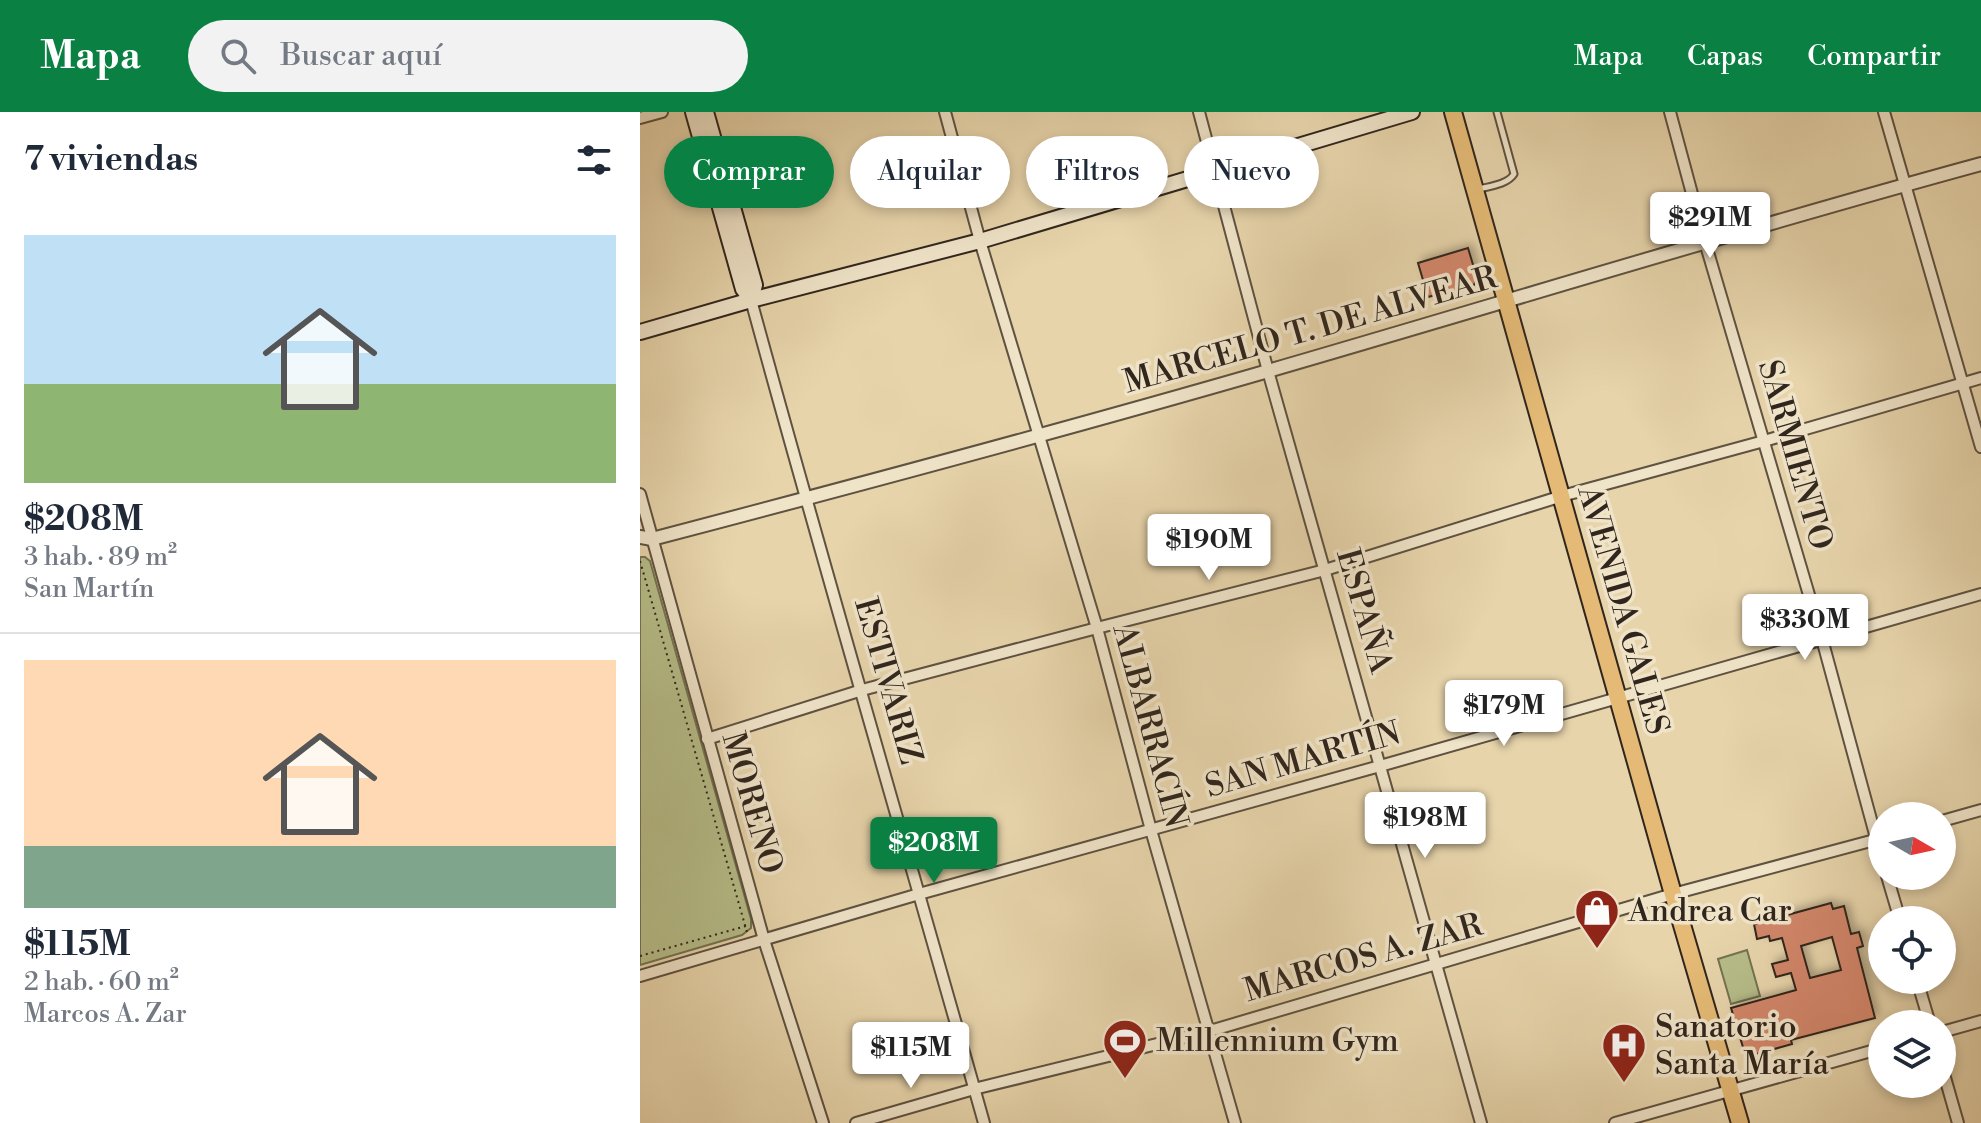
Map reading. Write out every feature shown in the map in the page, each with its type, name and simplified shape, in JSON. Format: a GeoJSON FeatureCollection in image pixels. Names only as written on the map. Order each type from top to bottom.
{"type":"FeatureCollection","features":[{"type":"Feature","properties":{"kind":"main road","name":"ESTIVARIZ"},"geometry":{"type":"LineString","coordinates":[[693,112],[743,289],[751,300]]}},
{"type":"Feature","properties":{"kind":"main road","name":"ESTIVARIZ"},"geometry":{"type":"LineString","coordinates":[[706,112],[755,285],[751,300]]}},
{"type":"Feature","properties":{"kind":"main road"},"geometry":{"type":"LineString","coordinates":[[1319,140],[1412,112]]}},
{"type":"Feature","properties":{"kind":"main road","name":"AVENIDA GALES"},"geometry":{"type":"LineString","coordinates":[[1453,112],[1740,1123]]}},
{"type":"Feature","properties":{"kind":"main road"},"geometry":{"type":"LineString","coordinates":[[640,332],[980,241],[1184,180]]}},
{"type":"Feature","properties":{"kind":"street"},"geometry":{"type":"LineString","coordinates":[[640,118],[662,112]]}},
{"type":"Feature","properties":{"kind":"street","name":"ALBARRACÍN"},"geometry":{"type":"LineString","coordinates":[[945,112],[980,241],[1097,628],[1235,1123]]}},
{"type":"Feature","properties":{"kind":"street","name":"ESPAÑA"},"geometry":{"type":"LineString","coordinates":[[1199,112],[1206,136]]}},
{"type":"Feature","properties":{"kind":"street","name":"SARMIENTO"},"geometry":{"type":"LineString","coordinates":[[1670,112],[1869,802]]}},
{"type":"Feature","properties":{"kind":"street"},"geometry":{"type":"LineString","coordinates":[[1884,112],[1981,447]]}},
{"type":"Feature","properties":{"kind":"street","name":"MARCELO T. DE ALVEAR"},"geometry":{"type":"LineString","coordinates":[[640,547],[646,538],[805,498],[1268,371],[1981,164]]}},
{"type":"Feature","properties":{"kind":"street","name":"ESPAÑA"},"geometry":{"type":"LineString","coordinates":[[1225,208],[1481,1123]]}},
{"type":"Feature","properties":{"kind":"street","name":"ESTIVARIZ"},"geometry":{"type":"LineString","coordinates":[[751,300],[984,1123]]}},
{"type":"Feature","properties":{"kind":"street"},"geometry":{"type":"LineString","coordinates":[[707,739],[862,690],[1325,570],[1562,496],[1981,378]]}},
{"type":"Feature","properties":{"kind":"street","name":"MORENO"},"geometry":{"type":"LineString","coordinates":[[640,494],[646,538],[764,940],[823,1123]]}},
{"type":"Feature","properties":{"kind":"street","name":"SAN MARTÍN"},"geometry":{"type":"LineString","coordinates":[[640,976],[919,894],[1981,594]]}},
{"type":"Feature","properties":{"kind":"street"},"geometry":{"type":"LineString","coordinates":[[1956,817],[1981,810]]}},
{"type":"Feature","properties":{"kind":"street","name":"MARCOS A. ZAR"},"geometry":{"type":"LineString","coordinates":[[856,1123],[974,1089],[1210,1031],[1673,894],[1868,841]]}},
{"type":"Feature","properties":{"kind":"street"},"geometry":{"type":"LineString","coordinates":[[1956,1028],[1981,1021]]}},
{"type":"Feature","properties":{"kind":"street"},"geometry":{"type":"LineString","coordinates":[[1615,1123],[1868,1052]]}},
{"type":"Feature","properties":{"kind":"street"},"geometry":{"type":"LineString","coordinates":[[1951,1098],[1958,1123]]}},
{"type":"Feature","properties":{"kind":"lane"},"geometry":{"type":"LineString","coordinates":[[1475,190],[1506,181],[1514,174],[1497,112]]}},
{"type":"Feature","properties":{"kind":"path"},"geometry":{"type":"LineString","coordinates":[[640,561],[750,944]]}},
{"type":"Feature","properties":{"kind":"path"},"geometry":{"type":"LineString","coordinates":[[640,956],[745,926]]}},
{"type":"Feature","properties":{"kind":"green space"},"geometry":{"type":"Polygon","coordinates":[[[640,557],[650,561],[751,928],[742,935],[640,965],[640,557]]]}},
{"type":"Feature","properties":{"kind":"green space"},"geometry":{"type":"Polygon","coordinates":[[[1747,950],[1760,996],[1731,1004],[1718,959],[1747,950]]]}},
{"type":"Feature","properties":{"kind":"building"},"geometry":{"type":"Polygon","coordinates":[[[1468,248],[1477,278],[1474,285],[1428,297],[1418,263],[1468,248]]]}},
{"type":"Feature","properties":{"kind":"building"},"geometry":{"type":"Polygon","coordinates":[[[1831,903],[1833,909],[1844,906],[1851,934],[1859,932],[1863,946],[1857,948],[1873,1010],[1868,1010],[1868,1020],[1791,1040],[1792,1044],[1746,1057],[1731,1008],[1796,990],[1791,973],[1776,977],[1772,964],[1788,960],[1782,938],[1770,941],[1769,936],[1757,939],[1754,924],[1831,903]],[[1832,937],[1801,946],[1810,978],[1841,970],[1832,937]]]}},
{"type":"Feature","properties":{"kind":"place","name":"Andrea Car"},"geometry":{"type":"Point","coordinates":[1597,950]}},
{"type":"Feature","properties":{"kind":"place","name":"Millennium Gym"},"geometry":{"type":"Point","coordinates":[1125,1080]}},
{"type":"Feature","properties":{"kind":"place","name":"Sanatorio Santa María"},"geometry":{"type":"Point","coordinates":[1624,1084]}}]}
